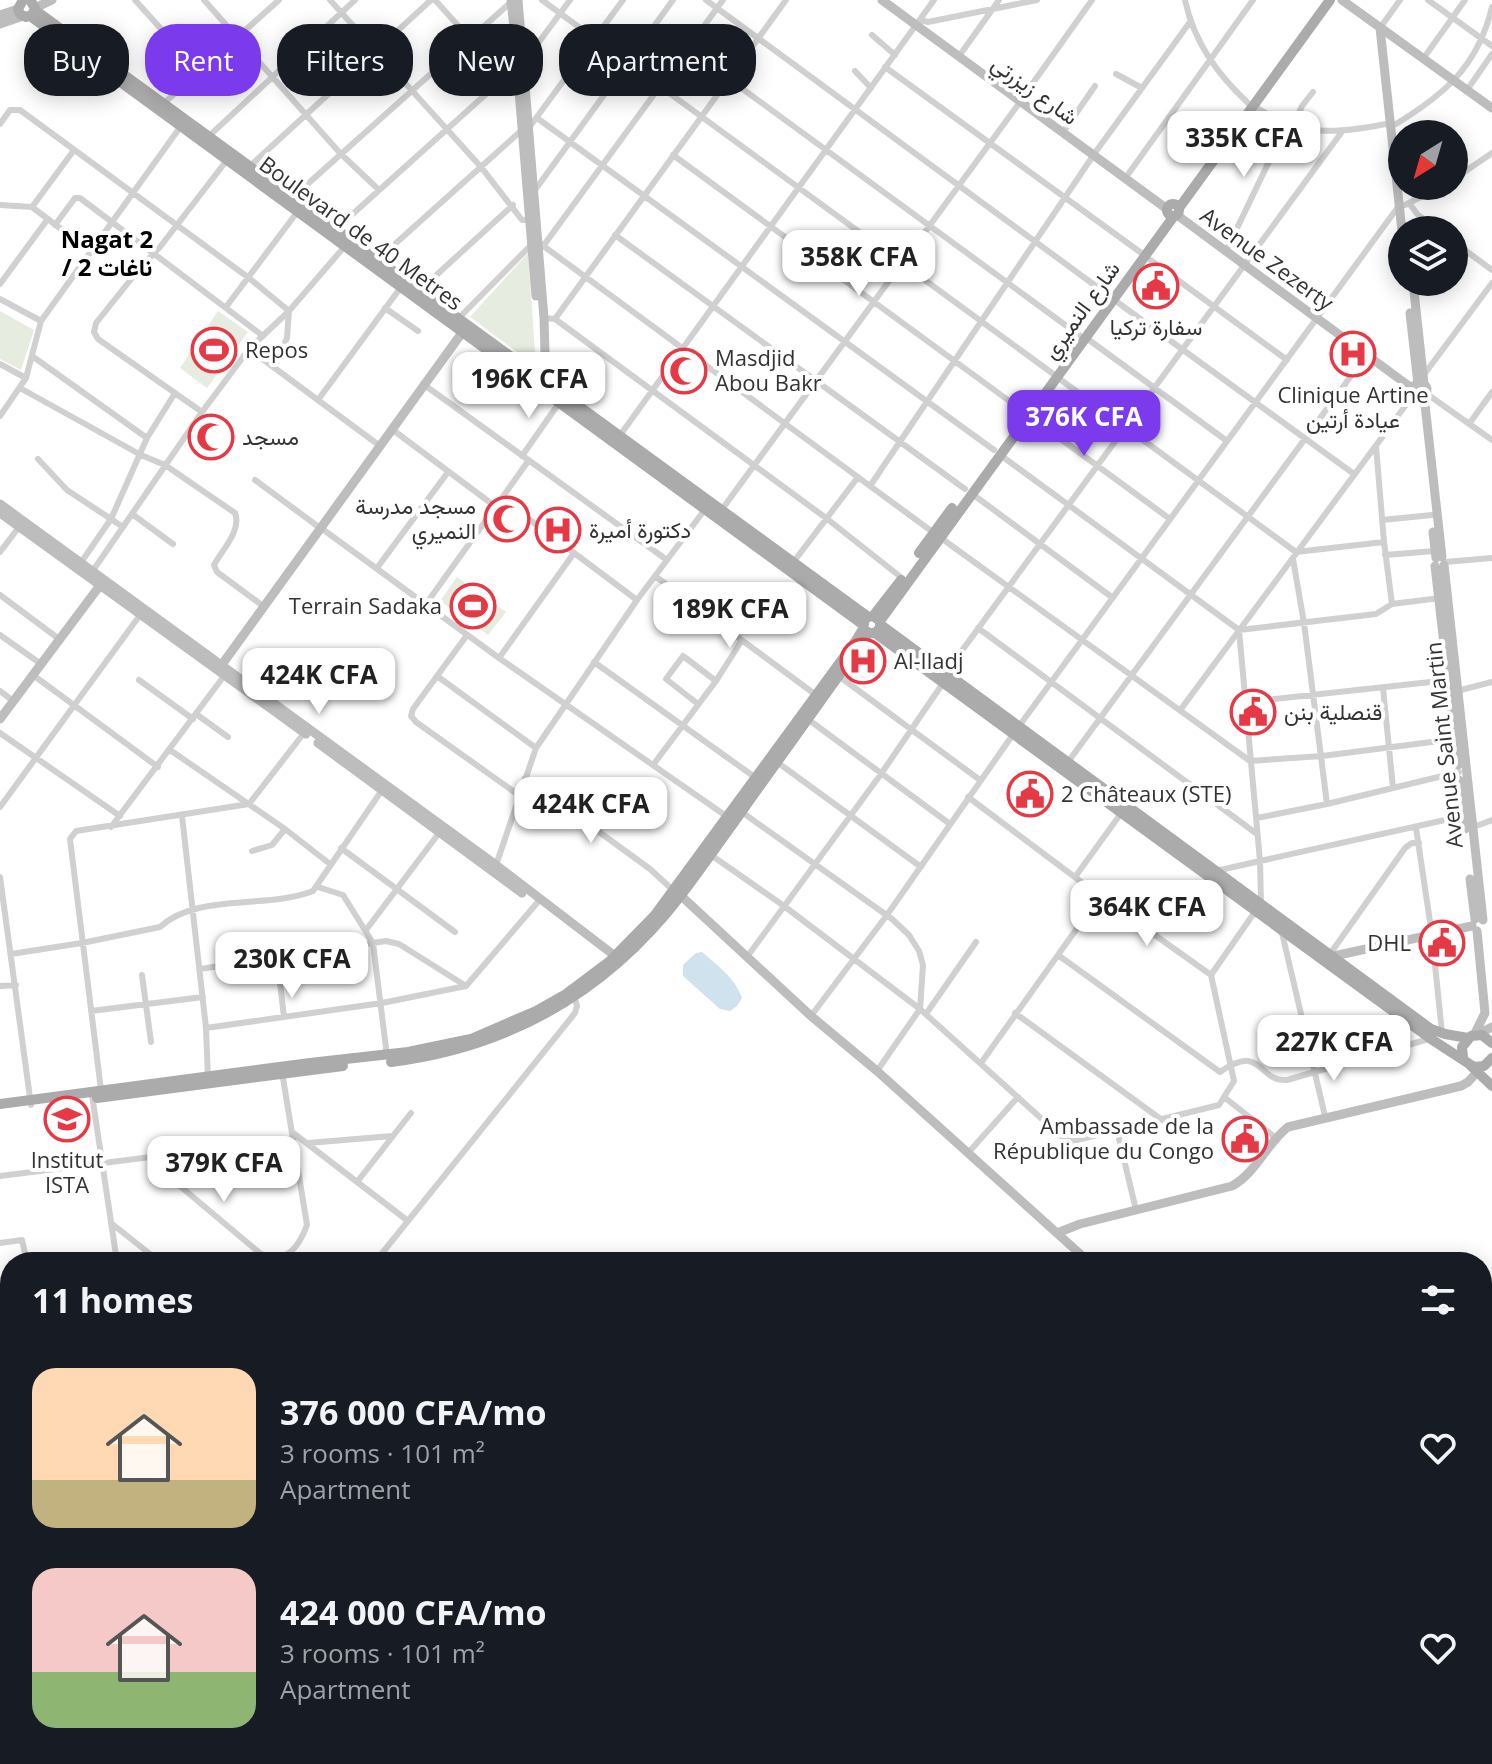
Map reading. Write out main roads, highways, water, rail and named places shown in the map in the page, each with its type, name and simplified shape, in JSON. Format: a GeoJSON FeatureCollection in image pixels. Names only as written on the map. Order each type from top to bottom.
{"type":"FeatureCollection","features":[{"type":"Feature","properties":{"kind":"main road"},"geometry":{"type":"LineString","coordinates":[[1251,104],[1323,0]]}},
{"type":"Feature","properties":{"kind":"main road"},"geometry":{"type":"LineString","coordinates":[[1251,104],[1330,0]]}},
{"type":"Feature","properties":{"kind":"main road","name":"Boulevard de 40 Metres"},"geometry":{"type":"LineString","coordinates":[[24,6],[164,103],[227,160],[336,229],[401,287],[462,326],[1016,730]]}},
{"type":"Feature","properties":{"kind":"main road","name":"Boulevard de 40 Metres"},"geometry":{"type":"LineString","coordinates":[[24,6],[181,126],[250,166],[298,211],[345,246],[420,290],[462,326]]}},
{"type":"Feature","properties":{"kind":"main road","name":"شارع النميري"},"geometry":{"type":"LineString","coordinates":[[871,625],[1251,104]]}},
{"type":"Feature","properties":{"kind":"main road","name":"Boulevard de 40 Metres"},"geometry":{"type":"LineString","coordinates":[[543,385],[559,403],[617,439]]}},
{"type":"Feature","properties":{"kind":"main road","name":"شارع النميري"},"geometry":{"type":"LineString","coordinates":[[871,625],[902,578],[937,535]]}},
{"type":"Feature","properties":{"kind":"main road"},"geometry":{"type":"LineString","coordinates":[[738,810],[756,778],[809,720],[819,698],[840,677],[871,625]]}},
{"type":"Feature","properties":{"kind":"main road"},"geometry":{"type":"LineString","coordinates":[[0,1107],[387,1059],[497,1030],[573,993],[616,960],[678,893],[871,625]]}},
{"type":"Feature","properties":{"kind":"main road"},"geometry":{"type":"LineString","coordinates":[[1016,730],[1068,762],[1125,809]]}},
{"type":"Feature","properties":{"kind":"main road"},"geometry":{"type":"LineString","coordinates":[[1016,730],[1431,1029],[1492,1086]]}},
{"type":"Feature","properties":{"kind":"main road"},"geometry":{"type":"LineString","coordinates":[[1260,907],[1282,928],[1331,958]]}},
{"type":"Feature","properties":{"kind":"main road"},"geometry":{"type":"LineString","coordinates":[[1436,1036],[1486,1037],[1492,1043]]}},
{"type":"Feature","properties":{"kind":"main road"},"geometry":{"type":"LineString","coordinates":[[1473,1036],[1462,1047],[1470,1064],[1479,1067],[1492,1058]]}},
{"type":"Feature","properties":{"kind":"water"},"geometry":{"type":"Polygon","coordinates":[[[702,952],[739,991],[742,998],[730,1011],[720,1009],[683,976],[683,965],[696,953],[702,952]]]}},
{"type":"Feature","properties":{"kind":"place","name":"سفارة تركيا"},"geometry":{"type":"Point","coordinates":[1156,286]}},
{"type":"Feature","properties":{"kind":"place","name":"Repos"},"geometry":{"type":"Point","coordinates":[214,350]}},
{"type":"Feature","properties":{"kind":"place","name":"Clinique Artine عيادة أرتين"},"geometry":{"type":"Point","coordinates":[1353,354]}},
{"type":"Feature","properties":{"kind":"place","name":"Masdjid Abou Bakr"},"geometry":{"type":"Point","coordinates":[684,371]}},
{"type":"Feature","properties":{"kind":"place","name":"مسجد"},"geometry":{"type":"Point","coordinates":[211,437]}},
{"type":"Feature","properties":{"kind":"place","name":"مسجد مدرسة النميري"},"geometry":{"type":"Point","coordinates":[507,519]}},
{"type":"Feature","properties":{"kind":"place","name":"دكتورة أميرة"},"geometry":{"type":"Point","coordinates":[558,530]}},
{"type":"Feature","properties":{"kind":"place","name":"Terrain Sadaka"},"geometry":{"type":"Point","coordinates":[473,606]}},
{"type":"Feature","properties":{"kind":"place","name":"Al-Iladj"},"geometry":{"type":"Point","coordinates":[863,661]}},
{"type":"Feature","properties":{"kind":"place","name":"قنصلية بنن"},"geometry":{"type":"Point","coordinates":[1253,712]}},
{"type":"Feature","properties":{"kind":"place","name":"2 Châteaux (STE)"},"geometry":{"type":"Point","coordinates":[1030,794]}},
{"type":"Feature","properties":{"kind":"place","name":"DHL"},"geometry":{"type":"Point","coordinates":[1442,943]}},
{"type":"Feature","properties":{"kind":"place","name":"Institut ISTA"},"geometry":{"type":"Point","coordinates":[67,1119]}},
{"type":"Feature","properties":{"kind":"place","name":"Ambassade de la République du Congo"},"geometry":{"type":"Point","coordinates":[1245,1139]}},
{"type":"Feature","properties":{"kind":"district","name":"Nagat 2 / ناغات 2"},"geometry":{"type":"Point","coordinates":[107,254]}}]}
